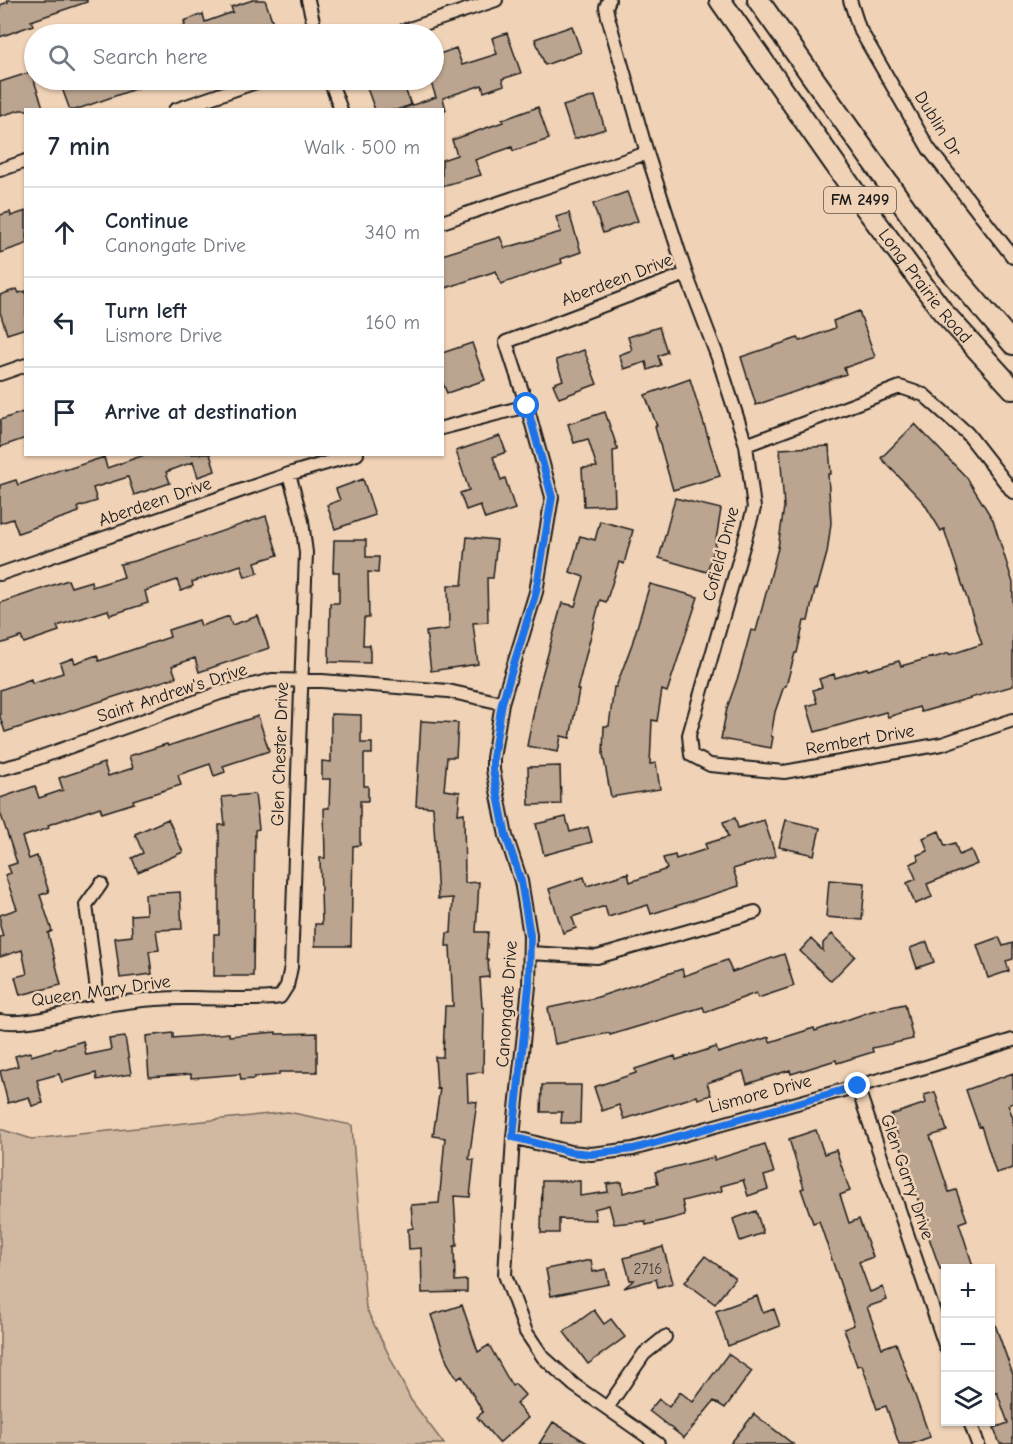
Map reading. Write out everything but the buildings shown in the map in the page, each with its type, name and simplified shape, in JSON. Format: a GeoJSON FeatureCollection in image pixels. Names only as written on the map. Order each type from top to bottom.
{"type":"FeatureCollection","features":[{"type":"Feature","properties":{"kind":"main road","name":"Long Prairie Road"},"geometry":{"type":"LineString","coordinates":[[720,0],[865,207],[942,312],[1013,389]]}},
{"type":"Feature","properties":{"kind":"main road","name":"Long Prairie Road"},"geometry":{"type":"LineString","coordinates":[[758,0],[948,268],[1013,344]]}},
{"type":"Feature","properties":{"kind":"street"},"geometry":{"type":"LineString","coordinates":[[308,0],[314,24]]}},
{"type":"Feature","properties":{"kind":"street"},"geometry":{"type":"LineString","coordinates":[[424,24],[496,0]]}},
{"type":"Feature","properties":{"kind":"street","name":"Aberdeen Drive"},"geometry":{"type":"LineString","coordinates":[[527,406],[506,342],[687,274],[647,153],[608,17],[606,7],[609,0]]}},
{"type":"Feature","properties":{"kind":"street","name":"Dublin Dr"},"geometry":{"type":"LineString","coordinates":[[850,0],[859,28],[929,149],[1013,257]]}},
{"type":"Feature","properties":{"kind":"street"},"geometry":{"type":"LineString","coordinates":[[181,108],[233,90]]}},
{"type":"Feature","properties":{"kind":"street"},"geometry":{"type":"LineString","coordinates":[[334,90],[340,108]]}},
{"type":"Feature","properties":{"kind":"street"},"geometry":{"type":"LineString","coordinates":[[444,221],[647,153]]}},
{"type":"Feature","properties":{"kind":"street"},"geometry":{"type":"LineString","coordinates":[[0,170],[24,162]]}},
{"type":"Feature","properties":{"kind":"street","name":"Cofield Drive"},"geometry":{"type":"LineString","coordinates":[[687,274],[718,358],[746,445],[754,508],[689,735],[691,755],[710,765]]}},
{"type":"Feature","properties":{"kind":"street"},"geometry":{"type":"LineString","coordinates":[[0,374],[24,366]]}},
{"type":"Feature","properties":{"kind":"street"},"geometry":{"type":"LineString","coordinates":[[746,445],[900,387],[924,395],[967,433],[1013,492]]}},
{"type":"Feature","properties":{"kind":"street"},"geometry":{"type":"LineString","coordinates":[[444,427],[527,406]]}},
{"type":"Feature","properties":{"kind":"street","name":"Canongate Drive"},"geometry":{"type":"LineString","coordinates":[[527,406],[552,497],[536,592],[502,703],[493,758],[493,770],[506,836],[521,881],[530,935],[529,986],[513,1137],[505,1275],[526,1332],[543,1357],[574,1385],[658,1444]]}},
{"type":"Feature","properties":{"kind":"street","name":"Aberdeen Drive"},"geometry":{"type":"LineString","coordinates":[[0,574],[290,474],[350,456]]}},
{"type":"Feature","properties":{"kind":"street","name":"Glen Chester Drive"},"geometry":{"type":"LineString","coordinates":[[244,1000],[280,997],[287,986],[291,967],[306,553],[302,521],[290,474]]}},
{"type":"Feature","properties":{"kind":"street","name":"Saint Andrew's Drive"},"geometry":{"type":"LineString","coordinates":[[0,769],[24,763],[220,693],[272,680],[448,691],[502,703]]}},
{"type":"Feature","properties":{"kind":"street","name":"Rembert Drive"},"geometry":{"type":"LineString","coordinates":[[710,765],[784,772],[942,744],[1013,720]]}},
{"type":"Feature","properties":{"kind":"street"},"geometry":{"type":"LineString","coordinates":[[99,1006],[86,905],[101,884]]}},
{"type":"Feature","properties":{"kind":"street"},"geometry":{"type":"LineString","coordinates":[[530,952],[597,957],[755,912]]}},
{"type":"Feature","properties":{"kind":"street","name":"Queen Mary Drive"},"geometry":{"type":"LineString","coordinates":[[0,1021],[51,1017],[99,1006],[183,998],[244,1000]]}},
{"type":"Feature","properties":{"kind":"street","name":"Lismore Drive"},"geometry":{"type":"LineString","coordinates":[[513,1137],[570,1152],[591,1154],[633,1149],[929,1066],[1013,1040]]}},
{"type":"Feature","properties":{"kind":"street","name":"Glen Garry Drive"},"geometry":{"type":"LineString","coordinates":[[858,1086],[941,1336]]}},
{"type":"Feature","properties":{"kind":"street"},"geometry":{"type":"LineString","coordinates":[[606,1408],[644,1354],[665,1337]]}},
{"type":"Feature","properties":{"kind":"street"},"geometry":{"type":"LineString","coordinates":[[971,1426],[978,1444]]}},
{"type":"Feature","properties":{"kind":"shaded area"},"geometry":{"type":"Polygon","coordinates":[[[288,1112],[352,1125],[366,1308],[411,1400],[444,1444],[0,1444],[0,1129],[32,1139],[288,1112]]]}},
{"type":"Feature","properties":{"kind":"route"},"geometry":{"type":"LineString","coordinates":[[527,406],[552,497],[536,592],[502,703],[493,758],[493,770],[506,836],[521,881],[530,935],[529,986],[513,1137],[570,1152],[591,1154],[633,1149],[858,1086]]}}]}
